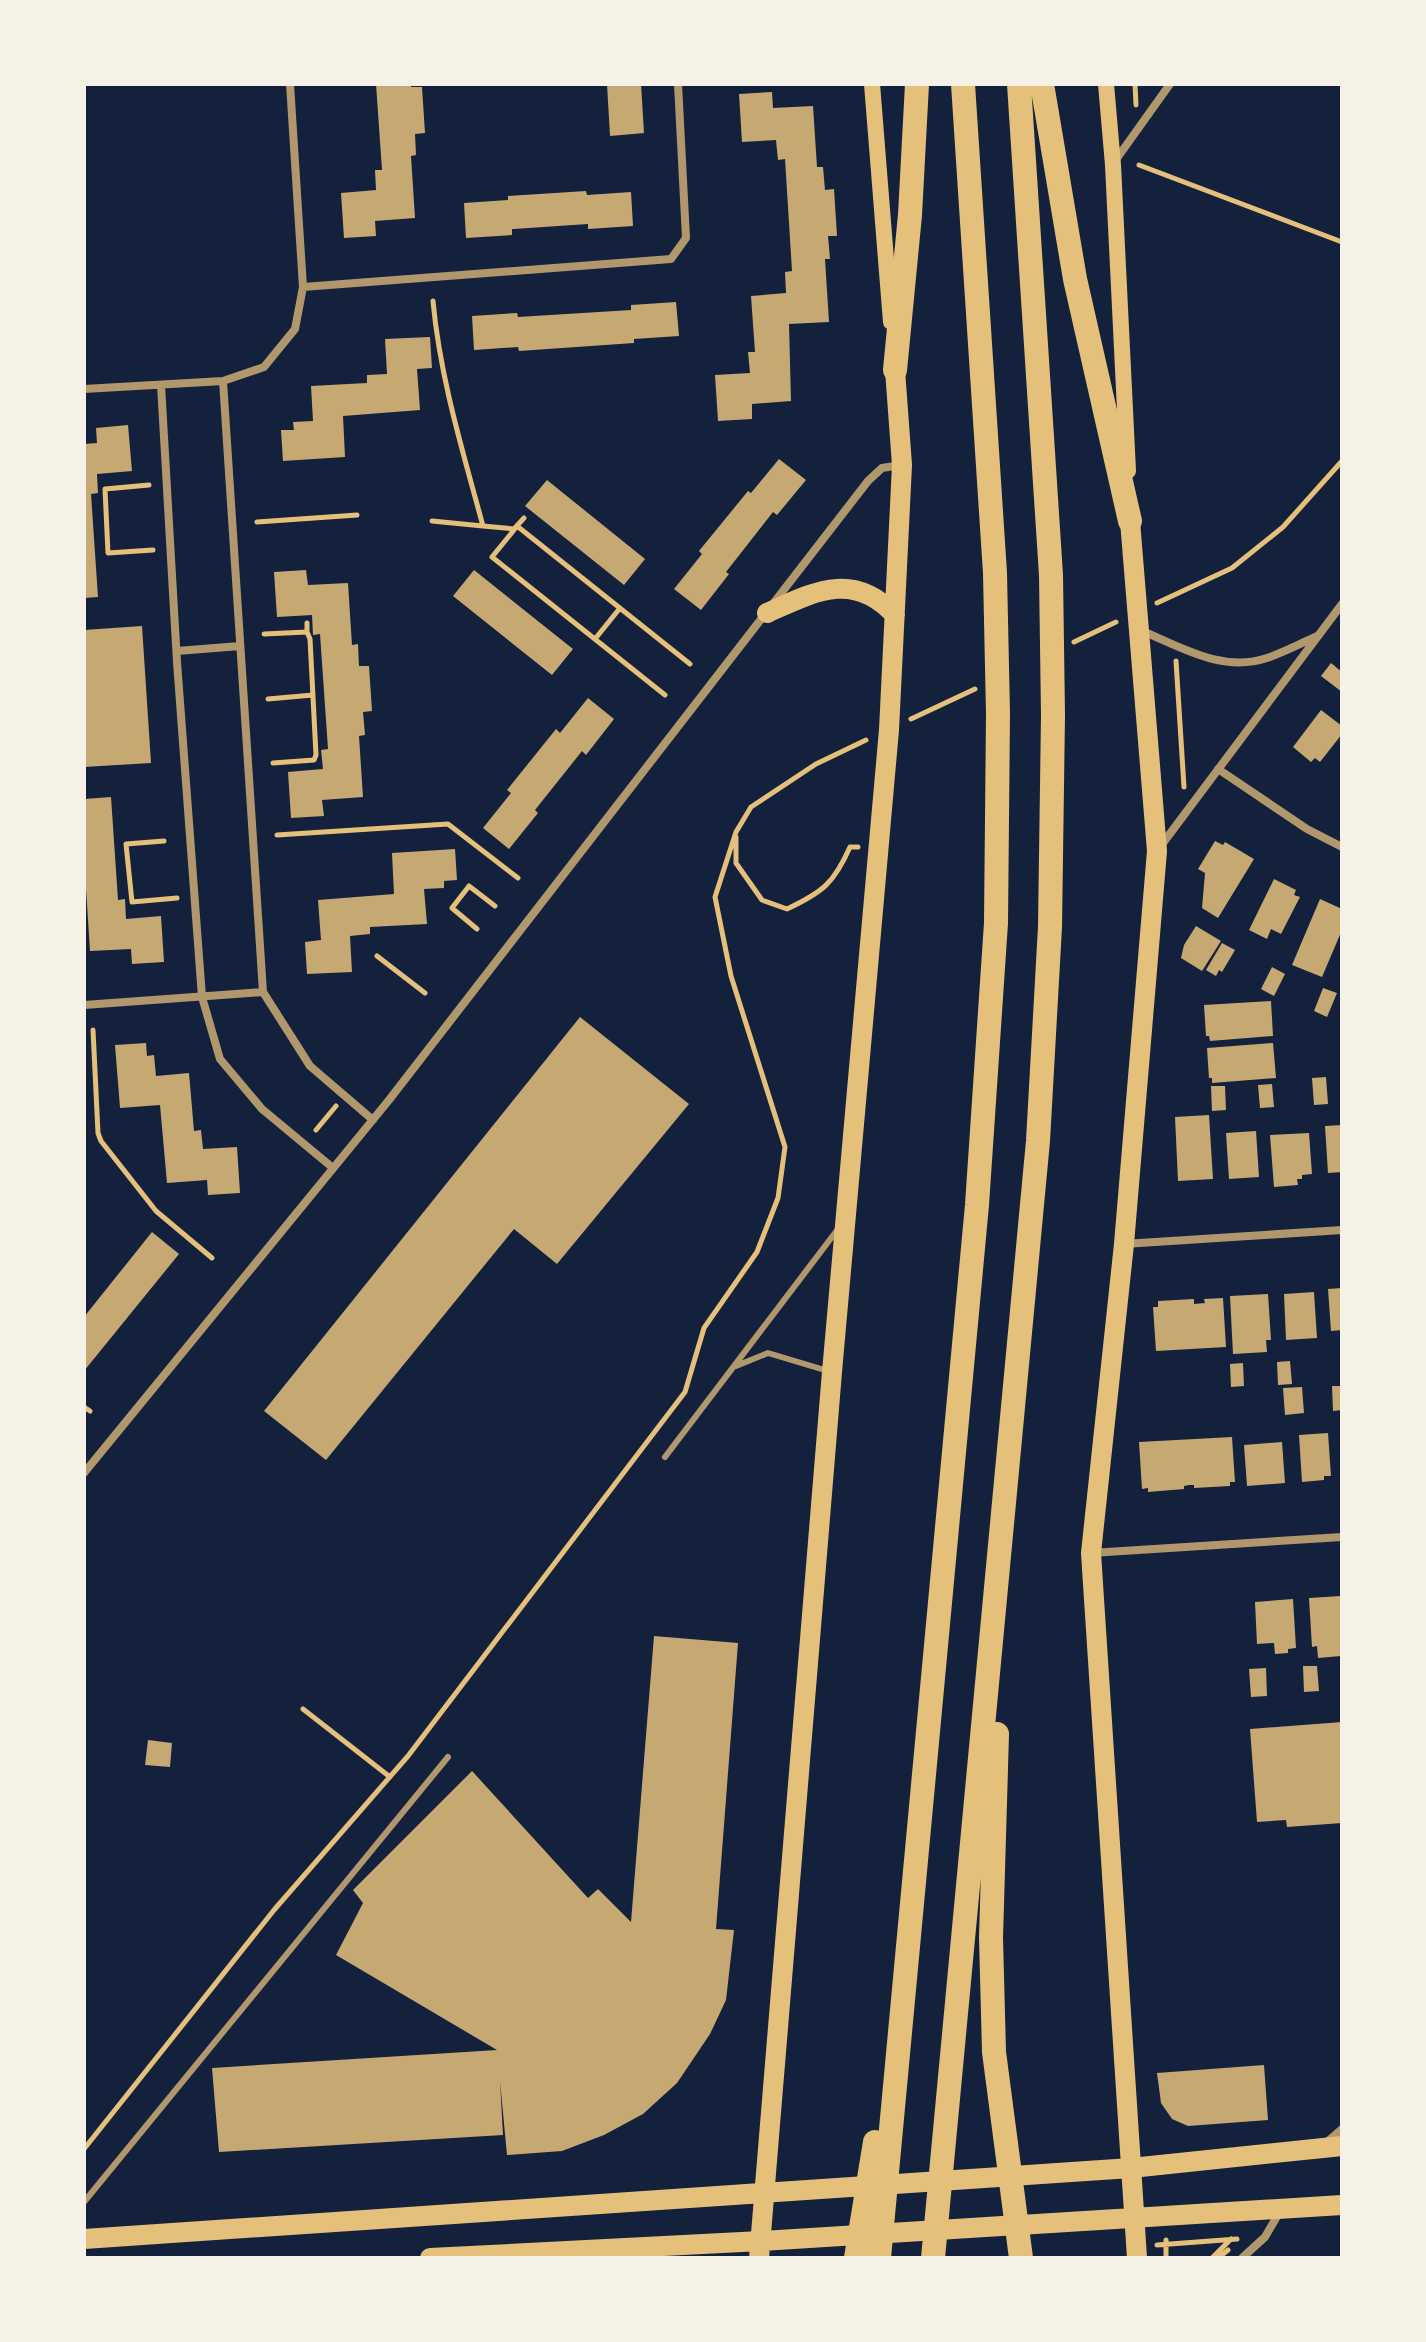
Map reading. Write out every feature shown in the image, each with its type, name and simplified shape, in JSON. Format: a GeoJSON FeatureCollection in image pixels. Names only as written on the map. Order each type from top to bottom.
{"type":"FeatureCollection","features":[{"type":"Feature","properties":{"kind":"highway"},"geometry":{"type":"LineString","coordinates":[[895,370],[910,215],[917,84]]}},
{"type":"Feature","properties":{"kind":"highway"},"geometry":{"type":"LineString","coordinates":[[879,2258],[984,1129],[996,909],[998,714],[995,588],[963,84]]}},
{"type":"Feature","properties":{"kind":"highway"},"geometry":{"type":"LineString","coordinates":[[933,2258],[1043,1069],[1050,927],[1053,772],[1051,575],[1019,84]]}},
{"type":"Feature","properties":{"kind":"highway"},"geometry":{"type":"LineString","coordinates":[[1042,84],[1075,279],[1130,521]]}},
{"type":"Feature","properties":{"kind":"highway"},"geometry":{"type":"LineString","coordinates":[[1004,1505],[992,1994],[999,2095],[1021,2258]]}},
{"type":"Feature","properties":{"kind":"highway"},"geometry":{"type":"LineString","coordinates":[[856,2258],[911,1914]]}},
{"type":"Feature","properties":{"kind":"main road"},"geometry":{"type":"LineString","coordinates":[[760,2250],[832,1372],[889,730],[895,615],[902,465],[872,84]]}},
{"type":"Feature","properties":{"kind":"main road"},"geometry":{"type":"LineString","coordinates":[[1106,84],[1113,165],[1130,521],[1157,851],[1124,1244],[1091,1553],[1137,2258]]}},
{"type":"Feature","properties":{"kind":"main road"},"geometry":{"type":"LineString","coordinates":[[767,613],[819,590],[851,590],[869,593],[895,615]]}},
{"type":"Feature","properties":{"kind":"main road"},"geometry":{"type":"LineString","coordinates":[[84,2239],[1131,2168],[1342,2146]]}},
{"type":"Feature","properties":{"kind":"main road"},"geometry":{"type":"LineString","coordinates":[[430,2258],[760,2250],[829,2236],[1342,2205]]}},
{"type":"Feature","properties":{"kind":"street"},"geometry":{"type":"LineString","coordinates":[[84,389],[223,381],[264,367],[295,329],[303,287],[290,84]]}},
{"type":"Feature","properties":{"kind":"street"},"geometry":{"type":"LineString","coordinates":[[303,287],[671,259],[686,238],[678,84]]}},
{"type":"Feature","properties":{"kind":"street"},"geometry":{"type":"LineString","coordinates":[[1113,165],[1170,84]]}},
{"type":"Feature","properties":{"kind":"street"},"geometry":{"type":"LineString","coordinates":[[223,381],[263,992],[310,1066],[373,1120]]}},
{"type":"Feature","properties":{"kind":"street"},"geometry":{"type":"LineString","coordinates":[[161,385],[202,997],[220,1059],[262,1109],[333,1168]]}},
{"type":"Feature","properties":{"kind":"street"},"geometry":{"type":"LineString","coordinates":[[84,1473],[373,1120],[868,481],[882,468],[902,465]]}},
{"type":"Feature","properties":{"kind":"street"},"geometry":{"type":"LineString","coordinates":[[1157,851],[1342,604]]}},
{"type":"Feature","properties":{"kind":"street"},"geometry":{"type":"LineString","coordinates":[[1139,630],[1205,658],[1236,664],[1270,657],[1320,634]]}},
{"type":"Feature","properties":{"kind":"street"},"geometry":{"type":"LineString","coordinates":[[177,651],[240,646]]}},
{"type":"Feature","properties":{"kind":"street"},"geometry":{"type":"LineString","coordinates":[[1218,769],[1307,829],[1342,847]]}},
{"type":"Feature","properties":{"kind":"street"},"geometry":{"type":"LineString","coordinates":[[84,1005],[263,992]]}},
{"type":"Feature","properties":{"kind":"street"},"geometry":{"type":"LineString","coordinates":[[1124,1244],[1342,1230]]}},
{"type":"Feature","properties":{"kind":"street"},"geometry":{"type":"LineString","coordinates":[[1091,1553],[1342,1537]]}},
{"type":"Feature","properties":{"kind":"street"},"geometry":{"type":"LineString","coordinates":[[1320,2148],[1342,2129]]}},
{"type":"Feature","properties":{"kind":"street"},"geometry":{"type":"LineString","coordinates":[[1242,2258],[1265,2237],[1281,2209]]}},
{"type":"Feature","properties":{"kind":"lane"},"geometry":{"type":"LineString","coordinates":[[665,1457],[845,1220]]}},
{"type":"Feature","properties":{"kind":"lane"},"geometry":{"type":"LineString","coordinates":[[733,1367],[768,1353],[832,1372]]}},
{"type":"Feature","properties":{"kind":"lane"},"geometry":{"type":"LineString","coordinates":[[84,2202],[448,1757]]}},
{"type":"Feature","properties":{"kind":"path"},"geometry":{"type":"LineString","coordinates":[[1139,165],[1342,242]]}},
{"type":"Feature","properties":{"kind":"path"},"geometry":{"type":"LineString","coordinates":[[433,301],[437,342],[483,526]]}},
{"type":"Feature","properties":{"kind":"path"},"geometry":{"type":"LineString","coordinates":[[1232,568],[1283,527],[1341,465]]}},
{"type":"Feature","properties":{"kind":"path"},"geometry":{"type":"LineString","coordinates":[[149,485],[105,489],[108,553],[153,550]]}},
{"type":"Feature","properties":{"kind":"path"},"geometry":{"type":"LineString","coordinates":[[257,522],[357,515]]}},
{"type":"Feature","properties":{"kind":"path"},"geometry":{"type":"LineString","coordinates":[[524,518],[492,557],[665,695]]}},
{"type":"Feature","properties":{"kind":"path"},"geometry":{"type":"LineString","coordinates":[[432,521],[516,528],[690,664]]}},
{"type":"Feature","properties":{"kind":"path"},"geometry":{"type":"LineString","coordinates":[[595,639],[620,608]]}},
{"type":"Feature","properties":{"kind":"path"},"geometry":{"type":"LineString","coordinates":[[273,763],[314,760],[316,755],[307,623]]}},
{"type":"Feature","properties":{"kind":"path"},"geometry":{"type":"LineString","coordinates":[[264,634],[307,632]]}},
{"type":"Feature","properties":{"kind":"path"},"geometry":{"type":"LineString","coordinates":[[1176,672],[1184,782]]}},
{"type":"Feature","properties":{"kind":"path"},"geometry":{"type":"LineString","coordinates":[[268,699],[313,695]]}},
{"type":"Feature","properties":{"kind":"path"},"geometry":{"type":"LineString","coordinates":[[84,2149],[274,1910],[390,1777],[685,1392],[704,1328],[757,1252],[778,1198],[785,1147],[731,976],[715,897],[736,832],[751,807],[816,764]]}},
{"type":"Feature","properties":{"kind":"path"},"geometry":{"type":"LineString","coordinates":[[277,835],[448,824],[518,878]]}},
{"type":"Feature","properties":{"kind":"path"},"geometry":{"type":"LineString","coordinates":[[736,832],[736,863],[762,900],[787,909],[817,895],[841,868],[850,847],[879,848]]}},
{"type":"Feature","properties":{"kind":"path"},"geometry":{"type":"LineString","coordinates":[[164,841],[126,844],[132,902],[177,898]]}},
{"type":"Feature","properties":{"kind":"path"},"geometry":{"type":"LineString","coordinates":[[477,929],[452,908],[469,886],[495,906]]}},
{"type":"Feature","properties":{"kind":"path"},"geometry":{"type":"LineString","coordinates":[[377,956],[425,993]]}},
{"type":"Feature","properties":{"kind":"path"},"geometry":{"type":"LineString","coordinates":[[93,1030],[98,1133],[101,1141],[156,1211],[212,1258]]}},
{"type":"Feature","properties":{"kind":"path"},"geometry":{"type":"LineString","coordinates":[[316,1130],[337,1105]]}},
{"type":"Feature","properties":{"kind":"path"},"geometry":{"type":"LineString","coordinates":[[303,1709],[390,1777]]}},
{"type":"Feature","properties":{"kind":"path"},"geometry":{"type":"LineString","coordinates":[[1166,2236],[1166,2258]]}},
{"type":"Feature","properties":{"kind":"path"},"geometry":{"type":"LineString","coordinates":[[1157,2245],[1242,2238]]}},
{"type":"Feature","properties":{"kind":"path"},"geometry":{"type":"LineString","coordinates":[[1212,2258],[1231,2239]]}},
{"type":"Feature","properties":{"kind":"building"},"geometry":{"type":"Polygon","coordinates":[[[376,84],[422,87],[425,133],[415,134],[416,155],[411,156],[415,218],[375,221],[376,236],[344,238],[341,193],[376,190],[375,170],[382,170],[376,84]]]}},
{"type":"Feature","properties":{"kind":"building"},"geometry":{"type":"Polygon","coordinates":[[[607,84],[641,84],[644,133],[610,136],[607,84]]]}},
{"type":"Feature","properties":{"kind":"building"},"geometry":{"type":"Polygon","coordinates":[[[772,92],[773,108],[813,106],[817,167],[823,167],[825,190],[834,189],[837,236],[828,236],[830,259],[825,259],[829,322],[789,324],[791,401],[752,404],[752,419],[718,421],[715,375],[750,373],[748,352],[755,352],[751,296],[786,293],[785,272],[792,271],[785,159],[778,160],[776,140],[742,142],[739,94],[772,92]]]}},
{"type":"Feature","properties":{"kind":"building"},"geometry":{"type":"Polygon","coordinates":[[[586,191],[587,195],[631,192],[633,226],[588,229],[588,224],[512,229],[512,235],[466,238],[464,203],[508,200],[508,196],[586,191]]]}},
{"type":"Feature","properties":{"kind":"building"},"geometry":{"type":"Polygon","coordinates":[[[676,302],[679,336],[634,339],[634,343],[519,351],[518,347],[474,350],[472,316],[517,313],[518,317],[631,310],[631,305],[676,302]]]}},
{"type":"Feature","properties":{"kind":"building"},"geometry":{"type":"Polygon","coordinates":[[[430,337],[432,368],[417,369],[420,410],[343,416],[345,457],[283,461],[281,430],[294,430],[293,422],[313,421],[311,386],[367,383],[367,375],[387,374],[385,339],[430,337]]]}},
{"type":"Feature","properties":{"kind":"building"},"geometry":{"type":"Polygon","coordinates":[[[128,425],[132,471],[97,474],[98,493],[91,494],[98,597],[84,598],[84,444],[97,443],[96,428],[128,425]]]}},
{"type":"Feature","properties":{"kind":"building"},"geometry":{"type":"Polygon","coordinates":[[[779,459],[806,480],[777,515],[773,512],[701,610],[674,589],[702,554],[699,551],[779,459]]]}},
{"type":"Feature","properties":{"kind":"building"},"geometry":{"type":"Polygon","coordinates":[[[547,480],[645,559],[624,585],[525,506],[547,480]]]}},
{"type":"Feature","properties":{"kind":"building"},"geometry":{"type":"Polygon","coordinates":[[[306,570],[308,585],[348,583],[352,645],[358,644],[359,666],[369,666],[372,711],[363,712],[365,735],[359,736],[363,797],[322,800],[324,816],[291,818],[288,772],[323,769],[321,750],[328,749],[320,634],[313,635],[312,615],[277,617],[274,572],[306,570]]]}},
{"type":"Feature","properties":{"kind":"building"},"geometry":{"type":"Polygon","coordinates":[[[474,570],[573,649],[552,675],[453,596],[474,570]]]}},
{"type":"Feature","properties":{"kind":"building"},"geometry":{"type":"Polygon","coordinates":[[[142,626],[151,763],[84,767],[84,630],[142,626]]]}},
{"type":"Feature","properties":{"kind":"building"},"geometry":{"type":"Polygon","coordinates":[[[1331,663],[1342,672],[1342,692],[1321,676],[1331,663]]]}},
{"type":"Feature","properties":{"kind":"building"},"geometry":{"type":"Polygon","coordinates":[[[588,698],[614,719],[586,755],[582,751],[535,810],[538,813],[509,849],[483,828],[511,793],[507,790],[556,729],[560,733],[588,698]]]}},
{"type":"Feature","properties":{"kind":"building"},"geometry":{"type":"Polygon","coordinates":[[[1321,710],[1342,726],[1342,734],[1320,762],[1315,758],[1311,762],[1293,747],[1321,710]]]}},
{"type":"Feature","properties":{"kind":"building"},"geometry":{"type":"Polygon","coordinates":[[[111,797],[118,900],[125,899],[126,919],[161,916],[164,962],[132,964],[131,949],[90,951],[84,889],[84,799],[111,797]]]}},
{"type":"Feature","properties":{"kind":"building"},"geometry":{"type":"Polygon","coordinates":[[[1215,841],[1223,845],[1225,842],[1254,859],[1218,918],[1202,908],[1205,873],[1198,869],[1215,841]]]}},
{"type":"Feature","properties":{"kind":"building"},"geometry":{"type":"Polygon","coordinates":[[[455,849],[457,880],[444,881],[444,888],[424,889],[427,924],[370,927],[370,934],[350,936],[352,972],[307,974],[305,942],[321,940],[318,900],[394,894],[392,853],[455,849]]]}},
{"type":"Feature","properties":{"kind":"building"},"geometry":{"type":"Polygon","coordinates":[[[1274,879],[1296,890],[1294,895],[1300,897],[1281,934],[1271,929],[1267,939],[1249,930],[1274,879]]]}},
{"type":"Feature","properties":{"kind":"building"},"geometry":{"type":"Polygon","coordinates":[[[1320,899],[1342,909],[1342,930],[1322,977],[1292,965],[1320,899]]]}},
{"type":"Feature","properties":{"kind":"building"},"geometry":{"type":"Polygon","coordinates":[[[1196,926],[1221,941],[1202,971],[1181,958],[1184,945],[1196,926]]]}},
{"type":"Feature","properties":{"kind":"building"},"geometry":{"type":"Polygon","coordinates":[[[1222,943],[1235,950],[1222,972],[1219,970],[1216,976],[1206,970],[1222,943]]]}},
{"type":"Feature","properties":{"kind":"building"},"geometry":{"type":"Polygon","coordinates":[[[1272,967],[1285,974],[1274,996],[1261,989],[1272,967]]]}},
{"type":"Feature","properties":{"kind":"building"},"geometry":{"type":"Polygon","coordinates":[[[1323,988],[1337,993],[1327,1017],[1314,1011],[1323,988]]]}},
{"type":"Feature","properties":{"kind":"building"},"geometry":{"type":"Polygon","coordinates":[[[1271,1001],[1273,1036],[1210,1041],[1206,1036],[1204,1005],[1271,1001]]]}},
{"type":"Feature","properties":{"kind":"building"},"geometry":{"type":"Polygon","coordinates":[[[580,1017],[689,1104],[557,1264],[514,1229],[326,1460],[264,1411],[580,1017]]]}},
{"type":"Feature","properties":{"kind":"building"},"geometry":{"type":"Polygon","coordinates":[[[146,1043],[147,1056],[154,1055],[156,1076],[189,1073],[194,1131],[201,1130],[203,1149],[237,1147],[240,1193],[208,1195],[207,1180],[167,1183],[160,1105],[120,1108],[115,1045],[146,1043]]]}},
{"type":"Feature","properties":{"kind":"building"},"geometry":{"type":"Polygon","coordinates":[[[1273,1043],[1276,1078],[1212,1083],[1212,1078],[1209,1078],[1207,1048],[1273,1043]]]}},
{"type":"Feature","properties":{"kind":"building"},"geometry":{"type":"Polygon","coordinates":[[[1326,1077],[1328,1104],[1314,1105],[1312,1078],[1326,1077]]]}},
{"type":"Feature","properties":{"kind":"building"},"geometry":{"type":"Polygon","coordinates":[[[1272,1084],[1274,1107],[1260,1108],[1258,1085],[1272,1084]]]}},
{"type":"Feature","properties":{"kind":"building"},"geometry":{"type":"Polygon","coordinates":[[[1211,1086],[1225,1086],[1226,1110],[1212,1111],[1211,1086]]]}},
{"type":"Feature","properties":{"kind":"building"},"geometry":{"type":"Polygon","coordinates":[[[1209,1115],[1213,1179],[1178,1181],[1175,1117],[1209,1115]]]}},
{"type":"Feature","properties":{"kind":"building"},"geometry":{"type":"Polygon","coordinates":[[[1342,1125],[1342,1172],[1328,1173],[1325,1126],[1342,1125]]]}},
{"type":"Feature","properties":{"kind":"building"},"geometry":{"type":"Polygon","coordinates":[[[1256,1131],[1259,1177],[1229,1179],[1226,1133],[1256,1131]]]}},
{"type":"Feature","properties":{"kind":"building"},"geometry":{"type":"Polygon","coordinates":[[[1309,1133],[1312,1174],[1302,1175],[1302,1179],[1297,1179],[1298,1185],[1274,1187],[1270,1135],[1309,1133]]]}},
{"type":"Feature","properties":{"kind":"building"},"geometry":{"type":"Polygon","coordinates":[[[152,1232],[179,1254],[84,1371],[84,1317],[152,1232]]]}},
{"type":"Feature","properties":{"kind":"building"},"geometry":{"type":"Polygon","coordinates":[[[1342,1288],[1342,1330],[1331,1331],[1328,1289],[1342,1288]]]}},
{"type":"Feature","properties":{"kind":"building"},"geometry":{"type":"Polygon","coordinates":[[[1314,1292],[1317,1338],[1286,1340],[1284,1294],[1314,1292]]]}},
{"type":"Feature","properties":{"kind":"building"},"geometry":{"type":"Polygon","coordinates":[[[1268,1294],[1271,1340],[1266,1340],[1267,1352],[1233,1354],[1230,1296],[1268,1294]]]}},
{"type":"Feature","properties":{"kind":"building"},"geometry":{"type":"Polygon","coordinates":[[[1223,1298],[1226,1347],[1156,1351],[1153,1307],[1158,1307],[1158,1301],[1194,1299],[1194,1304],[1205,1303],[1204,1299],[1223,1298]]]}},
{"type":"Feature","properties":{"kind":"building"},"geometry":{"type":"Polygon","coordinates":[[[1290,1361],[1292,1384],[1278,1385],[1277,1362],[1290,1361]]]}},
{"type":"Feature","properties":{"kind":"building"},"geometry":{"type":"Polygon","coordinates":[[[1243,1363],[1244,1386],[1231,1387],[1230,1364],[1243,1363]]]}},
{"type":"Feature","properties":{"kind":"building"},"geometry":{"type":"Polygon","coordinates":[[[1332,1386],[1342,1386],[1342,1410],[1333,1411],[1332,1386]]]}},
{"type":"Feature","properties":{"kind":"building"},"geometry":{"type":"Polygon","coordinates":[[[1302,1387],[1304,1413],[1285,1415],[1283,1388],[1302,1387]]]}},
{"type":"Feature","properties":{"kind":"building"},"geometry":{"type":"Polygon","coordinates":[[[1328,1433],[1331,1476],[1324,1476],[1324,1480],[1302,1482],[1299,1435],[1328,1433]]]}},
{"type":"Feature","properties":{"kind":"building"},"geometry":{"type":"Polygon","coordinates":[[[1232,1437],[1235,1482],[1230,1482],[1230,1486],[1194,1488],[1194,1485],[1189,1485],[1184,1489],[1148,1492],[1148,1488],[1142,1489],[1139,1442],[1232,1437]]]}},
{"type":"Feature","properties":{"kind":"building"},"geometry":{"type":"Polygon","coordinates":[[[1282,1442],[1285,1483],[1247,1486],[1244,1445],[1282,1442]]]}},
{"type":"Feature","properties":{"kind":"building"},"geometry":{"type":"Polygon","coordinates":[[[1341,1596],[1341,1656],[1318,1658],[1317,1646],[1312,1647],[1309,1598],[1341,1596]]]}},
{"type":"Feature","properties":{"kind":"building"},"geometry":{"type":"Polygon","coordinates":[[[1293,1599],[1296,1648],[1288,1649],[1288,1653],[1275,1654],[1274,1643],[1257,1644],[1255,1602],[1293,1599]]]}},
{"type":"Feature","properties":{"kind":"building"},"geometry":{"type":"Polygon","coordinates":[[[654,1636],[738,1643],[716,1929],[734,1930],[726,2000],[710,2034],[677,2083],[643,2114],[604,2135],[562,2151],[507,2155],[500,2081],[503,2135],[219,2152],[212,2068],[497,2050],[336,1955],[363,1903],[353,1890],[472,1771],[588,1898],[598,1889],[631,1922],[654,1636]]]}},
{"type":"Feature","properties":{"kind":"building"},"geometry":{"type":"Polygon","coordinates":[[[1303,1666],[1317,1666],[1319,1691],[1304,1692],[1303,1666]]]}},
{"type":"Feature","properties":{"kind":"building"},"geometry":{"type":"Polygon","coordinates":[[[1266,1668],[1267,1696],[1251,1697],[1249,1669],[1266,1668]]]}},
{"type":"Feature","properties":{"kind":"building"},"geometry":{"type":"Polygon","coordinates":[[[1342,1722],[1342,1823],[1287,1827],[1286,1820],[1257,1822],[1250,1729],[1342,1722]]]}},
{"type":"Feature","properties":{"kind":"building"},"geometry":{"type":"Polygon","coordinates":[[[148,1740],[172,1743],[170,1767],[145,1765],[148,1740]]]}},
{"type":"Feature","properties":{"kind":"building"},"geometry":{"type":"Polygon","coordinates":[[[1264,2065],[1268,2120],[1188,2126],[1172,2119],[1161,2103],[1157,2073],[1264,2065]]]}}]}
